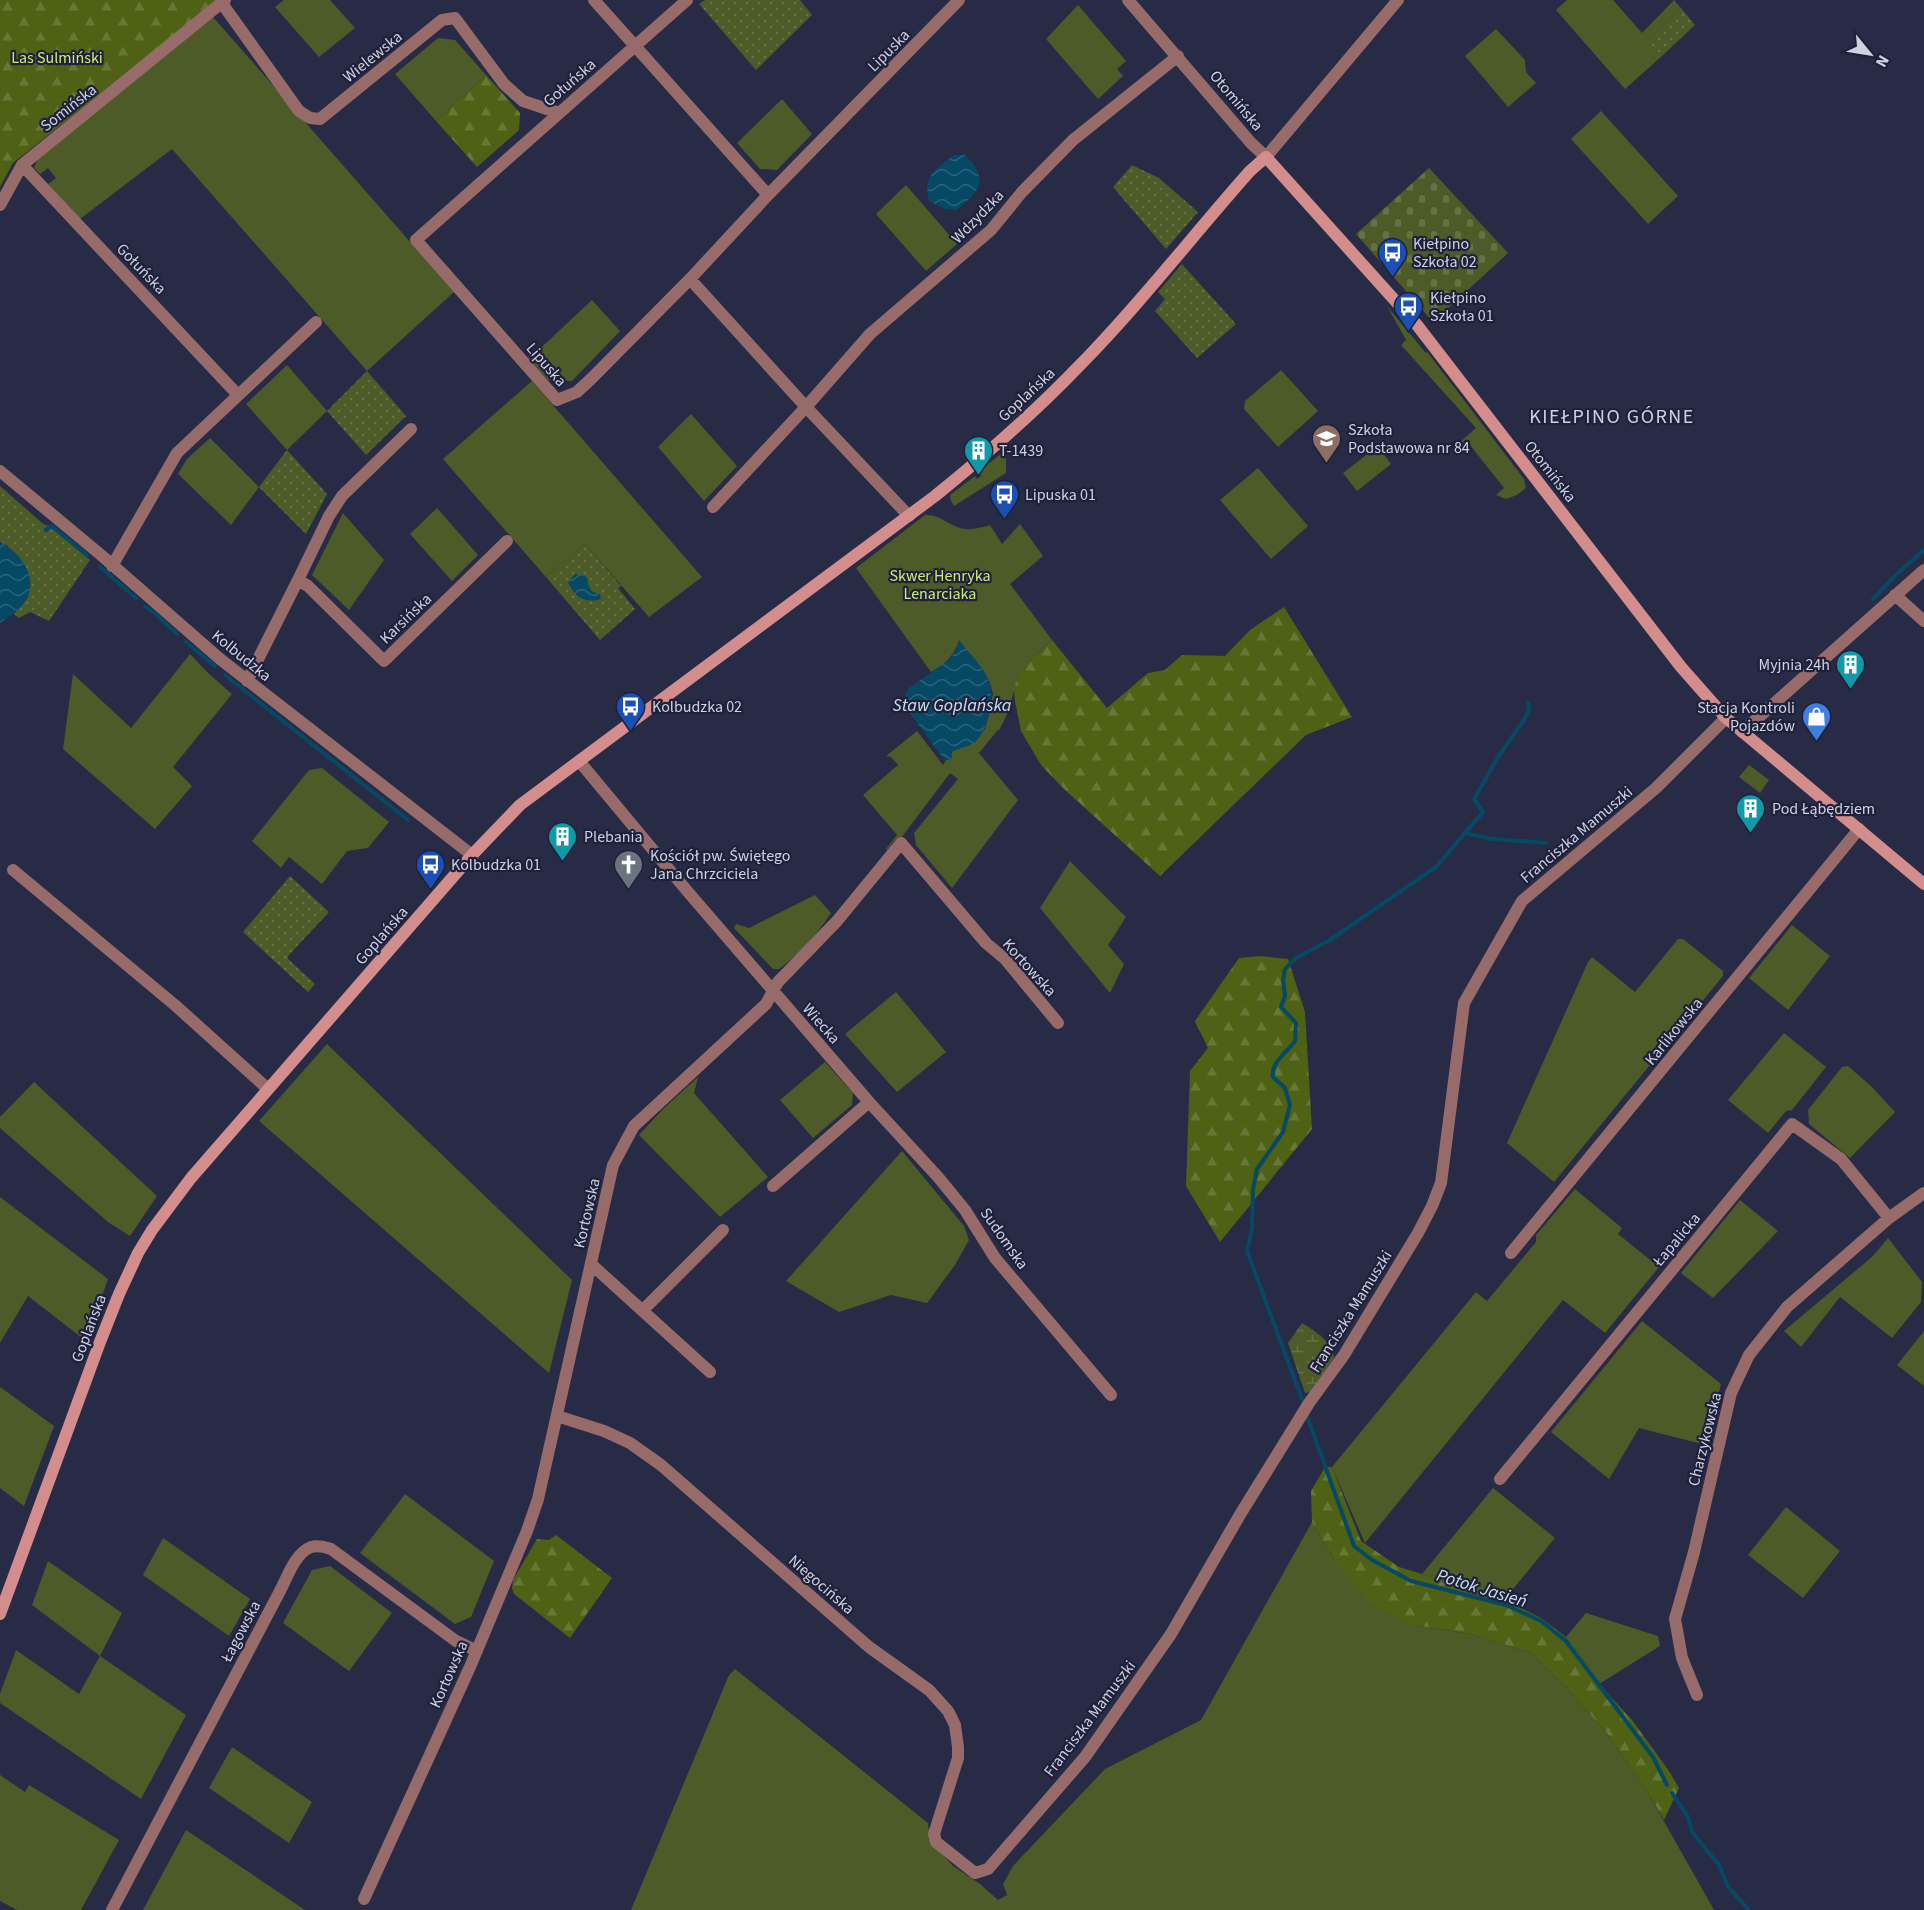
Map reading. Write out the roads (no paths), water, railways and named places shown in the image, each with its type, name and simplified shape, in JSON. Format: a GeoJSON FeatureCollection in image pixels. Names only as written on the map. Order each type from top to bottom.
{"type":"FeatureCollection","features":[{"type":"Feature","properties":{"kind":"street"},"geometry":{"type":"LineString","coordinates":[[594,0],[768,195]]}},
{"type":"Feature","properties":{"kind":"street","name":"Gołuńska"},"geometry":{"type":"LineString","coordinates":[[416,240],[687,0]]}},
{"type":"Feature","properties":{"kind":"street","name":"Lipuska"},"geometry":{"type":"LineString","coordinates":[[416,240],[557,400],[577,392],[690,279],[768,195],[959,0]]}},
{"type":"Feature","properties":{"kind":"street","name":"Otomińska"},"geometry":{"type":"LineString","coordinates":[[1128,0],[1251,143],[1417,325],[1680,667],[1726,718],[1924,884]]}},
{"type":"Feature","properties":{"kind":"street","name":"Goplańska"},"geometry":{"type":"LineString","coordinates":[[0,1614],[100,1342],[138,1253],[170,1204],[268,1089],[472,855],[520,805],[909,516],[971,467],[1081,365],[1129,313],[1244,177],[1266,157],[1398,0]]}},
{"type":"Feature","properties":{"kind":"street","name":"Wielewska"},"geometry":{"type":"LineString","coordinates":[[223,1],[299,111],[310,118],[320,118],[442,20],[456,18],[504,84],[523,101],[559,113]]}},
{"type":"Feature","properties":{"kind":"street","name":"Somińska"},"geometry":{"type":"LineString","coordinates":[[0,205],[22,165],[223,1]]}},
{"type":"Feature","properties":{"kind":"street","name":"Wdzydzka"},"geometry":{"type":"LineString","coordinates":[[713,507],[870,334],[991,230],[1022,192],[1073,140],[1178,56]]}},
{"type":"Feature","properties":{"kind":"street","name":"Gołuńska"},"geometry":{"type":"LineString","coordinates":[[22,165],[238,395]]}},
{"type":"Feature","properties":{"kind":"street"},"geometry":{"type":"LineString","coordinates":[[690,279],[909,516]]}},
{"type":"Feature","properties":{"kind":"street"},"geometry":{"type":"LineString","coordinates":[[112,566],[177,453],[316,322]]}},
{"type":"Feature","properties":{"kind":"street"},"geometry":{"type":"LineString","coordinates":[[247,681],[329,516],[342,496],[411,429]]}},
{"type":"Feature","properties":{"kind":"street","name":"Kolbudzka"},"geometry":{"type":"LineString","coordinates":[[0,471],[247,681],[472,855]]}},
{"type":"Feature","properties":{"kind":"street","name":"Karsińska"},"geometry":{"type":"LineString","coordinates":[[298,580],[308,586],[384,661],[507,541]]}},
{"type":"Feature","properties":{"kind":"street"},"geometry":{"type":"LineString","coordinates":[[1742,732],[1924,570]]}},
{"type":"Feature","properties":{"kind":"street"},"geometry":{"type":"LineString","coordinates":[[1895,595],[1924,621]]}},
{"type":"Feature","properties":{"kind":"street","name":"Franciszka Mamuszki"},"geometry":{"type":"LineString","coordinates":[[936,1842],[975,1873],[988,1869],[1085,1757],[1171,1634],[1241,1513],[1310,1403],[1344,1355],[1432,1206],[1441,1183],[1464,1003],[1522,901],[1656,788],[1726,718]]}},
{"type":"Feature","properties":{"kind":"street","name":"Wiecka"},"geometry":{"type":"LineString","coordinates":[[579,761],[667,868],[774,989],[869,1102]]}},
{"type":"Feature","properties":{"kind":"street","name":"Karlikowska"},"geometry":{"type":"LineString","coordinates":[[1511,1253],[1859,830]]}},
{"type":"Feature","properties":{"kind":"street","name":"Kortowska"},"geometry":{"type":"LineString","coordinates":[[364,1899],[477,1651],[527,1531],[538,1499],[613,1165],[634,1126],[766,1004],[778,982],[837,921],[901,843],[986,943],[1005,959],[1058,1023]]}},
{"type":"Feature","properties":{"kind":"street"},"geometry":{"type":"LineString","coordinates":[[13,870],[176,1006],[268,1089]]}},
{"type":"Feature","properties":{"kind":"street"},"geometry":{"type":"LineString","coordinates":[[772,1186],[869,1102]]}},
{"type":"Feature","properties":{"kind":"street","name":"Sudomska"},"geometry":{"type":"LineString","coordinates":[[869,1102],[965,1210],[995,1258],[1111,1395]]}},
{"type":"Feature","properties":{"kind":"street","name":"Łapalicka"},"geometry":{"type":"LineString","coordinates":[[1500,1479],[1792,1124],[1840,1159],[1888,1218]]}},
{"type":"Feature","properties":{"kind":"street","name":"Charzykowska"},"geometry":{"type":"LineString","coordinates":[[1697,1695],[1682,1658],[1675,1619],[1694,1552],[1731,1393],[1749,1355],[1787,1307],[1888,1218],[1924,1193]]}},
{"type":"Feature","properties":{"kind":"street"},"geometry":{"type":"LineString","coordinates":[[643,1310],[723,1230]]}},
{"type":"Feature","properties":{"kind":"street"},"geometry":{"type":"LineString","coordinates":[[591,1264],[710,1372]]}},
{"type":"Feature","properties":{"kind":"street","name":"Niegocińska"},"geometry":{"type":"LineString","coordinates":[[557,1416],[604,1431],[630,1443],[661,1465],[869,1647],[928,1690],[948,1711],[955,1725],[958,1758],[934,1834],[936,1842]]}},
{"type":"Feature","properties":{"kind":"street","name":"Łagowska"},"geometry":{"type":"LineString","coordinates":[[112,1910],[295,1563],[304,1552],[312,1547],[321,1546],[331,1549],[456,1641],[477,1651]]}},
{"type":"Feature","properties":{"kind":"water"},"geometry":{"type":"Polygon","coordinates":[[[954,155],[965,155],[978,171],[980,178],[976,190],[957,210],[945,209],[929,201],[927,192],[927,185],[932,174],[954,155]]]}},
{"type":"Feature","properties":{"kind":"water"},"geometry":{"type":"Polygon","coordinates":[[[0,542],[14,552],[24,564],[30,580],[30,588],[23,604],[0,623],[0,542]]]}},
{"type":"Feature","properties":{"kind":"water"},"geometry":{"type":"Polygon","coordinates":[[[575,574],[587,578],[590,589],[600,594],[601,599],[585,600],[573,592],[568,582],[575,574]]]}},
{"type":"Feature","properties":{"kind":"water","name":"Staw Goplańska"},"geometry":{"type":"Polygon","coordinates":[[[959,640],[986,675],[990,684],[991,705],[988,719],[979,738],[972,744],[952,752],[951,760],[946,760],[902,702],[908,689],[950,659],[957,649],[959,640]]]}},
{"type":"Feature","properties":{"kind":"waterway"},"geometry":{"type":"LineString","coordinates":[[46,530],[52,526],[87,555]]}},
{"type":"Feature","properties":{"kind":"waterway"},"geometry":{"type":"LineString","coordinates":[[1873,599],[1924,550]]}},
{"type":"Feature","properties":{"kind":"waterway"},"geometry":{"type":"LineString","coordinates":[[100,567],[136,598]]}},
{"type":"Feature","properties":{"kind":"waterway"},"geometry":{"type":"LineString","coordinates":[[145,607],[155,613],[177,634]]}},
{"type":"Feature","properties":{"kind":"waterway"},"geometry":{"type":"LineString","coordinates":[[186,642],[215,666]]}},
{"type":"Feature","properties":{"kind":"waterway"},"geometry":{"type":"LineString","coordinates":[[225,675],[408,820]]}},
{"type":"Feature","properties":{"kind":"waterway"},"geometry":{"type":"LineString","coordinates":[[1302,1399],[1247,1251],[1252,1228],[1253,1189],[1257,1169],[1283,1132],[1290,1105],[1285,1088],[1273,1077],[1274,1066],[1295,1041],[1296,1023],[1281,1007],[1285,996],[1283,980],[1285,969],[1296,958],[1330,940],[1436,867],[1483,812],[1474,799],[1500,754],[1524,720],[1529,709],[1528,703]]}},
{"type":"Feature","properties":{"kind":"waterway"},"geometry":{"type":"LineString","coordinates":[[1464,833],[1492,839],[1546,843]]}},
{"type":"Feature","properties":{"kind":"waterway","name":"Potok Jasień"},"geometry":{"type":"LineString","coordinates":[[1307,1416],[1354,1546],[1372,1560],[1411,1581],[1506,1605],[1541,1621],[1566,1641],[1653,1757],[1667,1785]]}},
{"type":"Feature","properties":{"kind":"waterway","name":"Potok Jasień"},"geometry":{"type":"LineString","coordinates":[[1672,1793],[1688,1817],[1692,1832],[1719,1865],[1728,1887],[1749,1910]]}},
{"type":"Feature","properties":{"kind":"place","name":"Kiełpino Szkoła 02"},"geometry":{"type":"Point","coordinates":[1392,278]}},
{"type":"Feature","properties":{"kind":"place","name":"Kiełpino Szkoła 01"},"geometry":{"type":"Point","coordinates":[1409,332]}},
{"type":"Feature","properties":{"kind":"place","name":"Szkoła Podstawowa nr 84"},"geometry":{"type":"Point","coordinates":[1327,464]}},
{"type":"Feature","properties":{"kind":"place","name":"T-1439"},"geometry":{"type":"Point","coordinates":[978,476]}},
{"type":"Feature","properties":{"kind":"place","name":"Lipuska 01"},"geometry":{"type":"Point","coordinates":[1004,520]}},
{"type":"Feature","properties":{"kind":"place","name":"Myjnia 24h"},"geometry":{"type":"Point","coordinates":[1851,690]}},
{"type":"Feature","properties":{"kind":"place","name":"Kolbudzka 02"},"geometry":{"type":"Point","coordinates":[631,732]}},
{"type":"Feature","properties":{"kind":"place","name":"Stacja Kontroli Pojazdów"},"geometry":{"type":"Point","coordinates":[1816,742]}},
{"type":"Feature","properties":{"kind":"place","name":"Pod Łąbędziem"},"geometry":{"type":"Point","coordinates":[1751,834]}},
{"type":"Feature","properties":{"kind":"place","name":"Plebania"},"geometry":{"type":"Point","coordinates":[563,862]}},
{"type":"Feature","properties":{"kind":"place","name":"Kolbudzka 01"},"geometry":{"type":"Point","coordinates":[430,890]}},
{"type":"Feature","properties":{"kind":"place","name":"Kościół pw. Świętego Jana Chrzciciela"},"geometry":{"type":"Point","coordinates":[629,890]}},
{"type":"Feature","properties":{"kind":"district","name":"KIEŁPINO GÓRNE"},"geometry":{"type":"Point","coordinates":[1612,416]}},
{"type":"Feature","properties":{"kind":"park label","name":"Las Sulmiński"},"geometry":{"type":"Point","coordinates":[57,57]}},
{"type":"Feature","properties":{"kind":"park label","name":"Skwer Henryka Lenarciaka"},"geometry":{"type":"Point","coordinates":[940,584]}}]}
